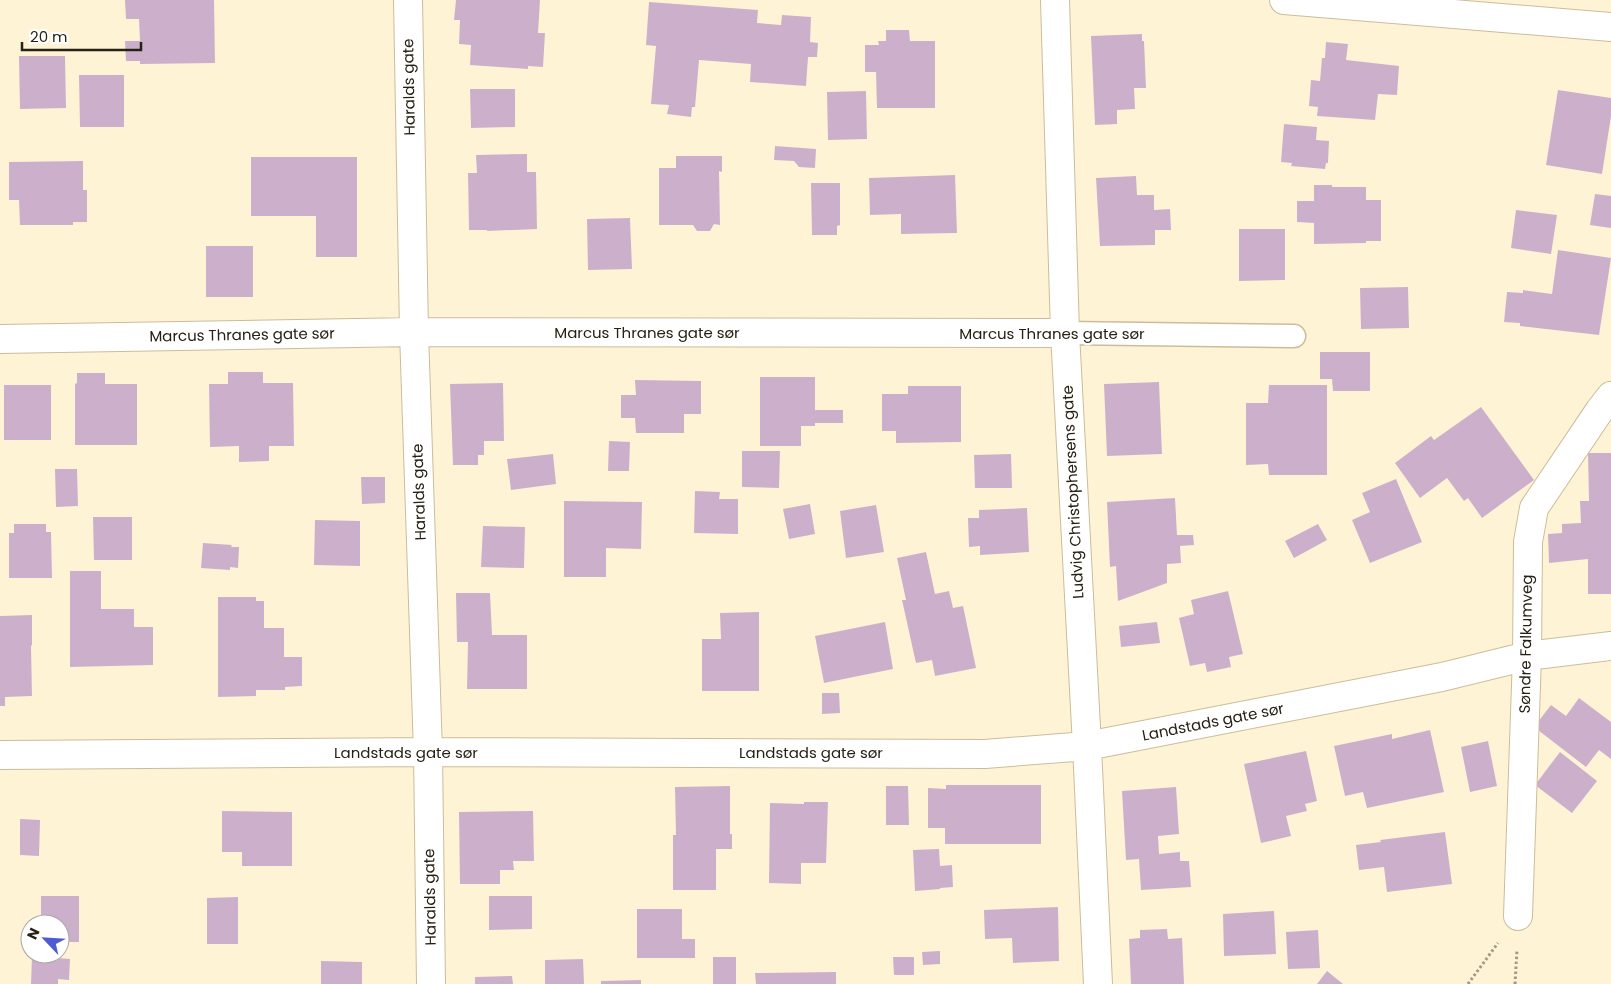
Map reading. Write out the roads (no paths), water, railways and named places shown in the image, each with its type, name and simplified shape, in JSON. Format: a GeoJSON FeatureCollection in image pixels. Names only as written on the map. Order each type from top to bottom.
{"type":"FeatureCollection","features":[{"type":"Feature","properties":{"kind":"street","name":"Haralds gate"},"geometry":{"type":"LineString","coordinates":[[408,0],[414,332],[428,752],[431,984]]}},
{"type":"Feature","properties":{"kind":"street","name":"Ludvig Christophersens gate"},"geometry":{"type":"LineString","coordinates":[[1056,0],[1065,333],[1098,984]]}},
{"type":"Feature","properties":{"kind":"street"},"geometry":{"type":"LineString","coordinates":[[1284,0],[1611,26]]}},
{"type":"Feature","properties":{"kind":"street","name":"Marcus Thranes gate sør"},"geometry":{"type":"LineString","coordinates":[[0,338],[414,332],[1065,333]]}},
{"type":"Feature","properties":{"kind":"street","name":"Søndre Falkumveg"},"geometry":{"type":"LineString","coordinates":[[1518,916],[1527,656],[1528,542],[1534,508],[1611,396]]}},
{"type":"Feature","properties":{"kind":"street","name":"Landstads gate sør"},"geometry":{"type":"LineString","coordinates":[[0,755],[428,752],[985,754],[1087,746],[1432,678],[1527,656],[1611,646]]}},
{"type":"Feature","properties":{"kind":"lane","name":"Marcus Thranes gate sør"},"geometry":{"type":"LineString","coordinates":[[1065,333],[1294,336]]}}]}
